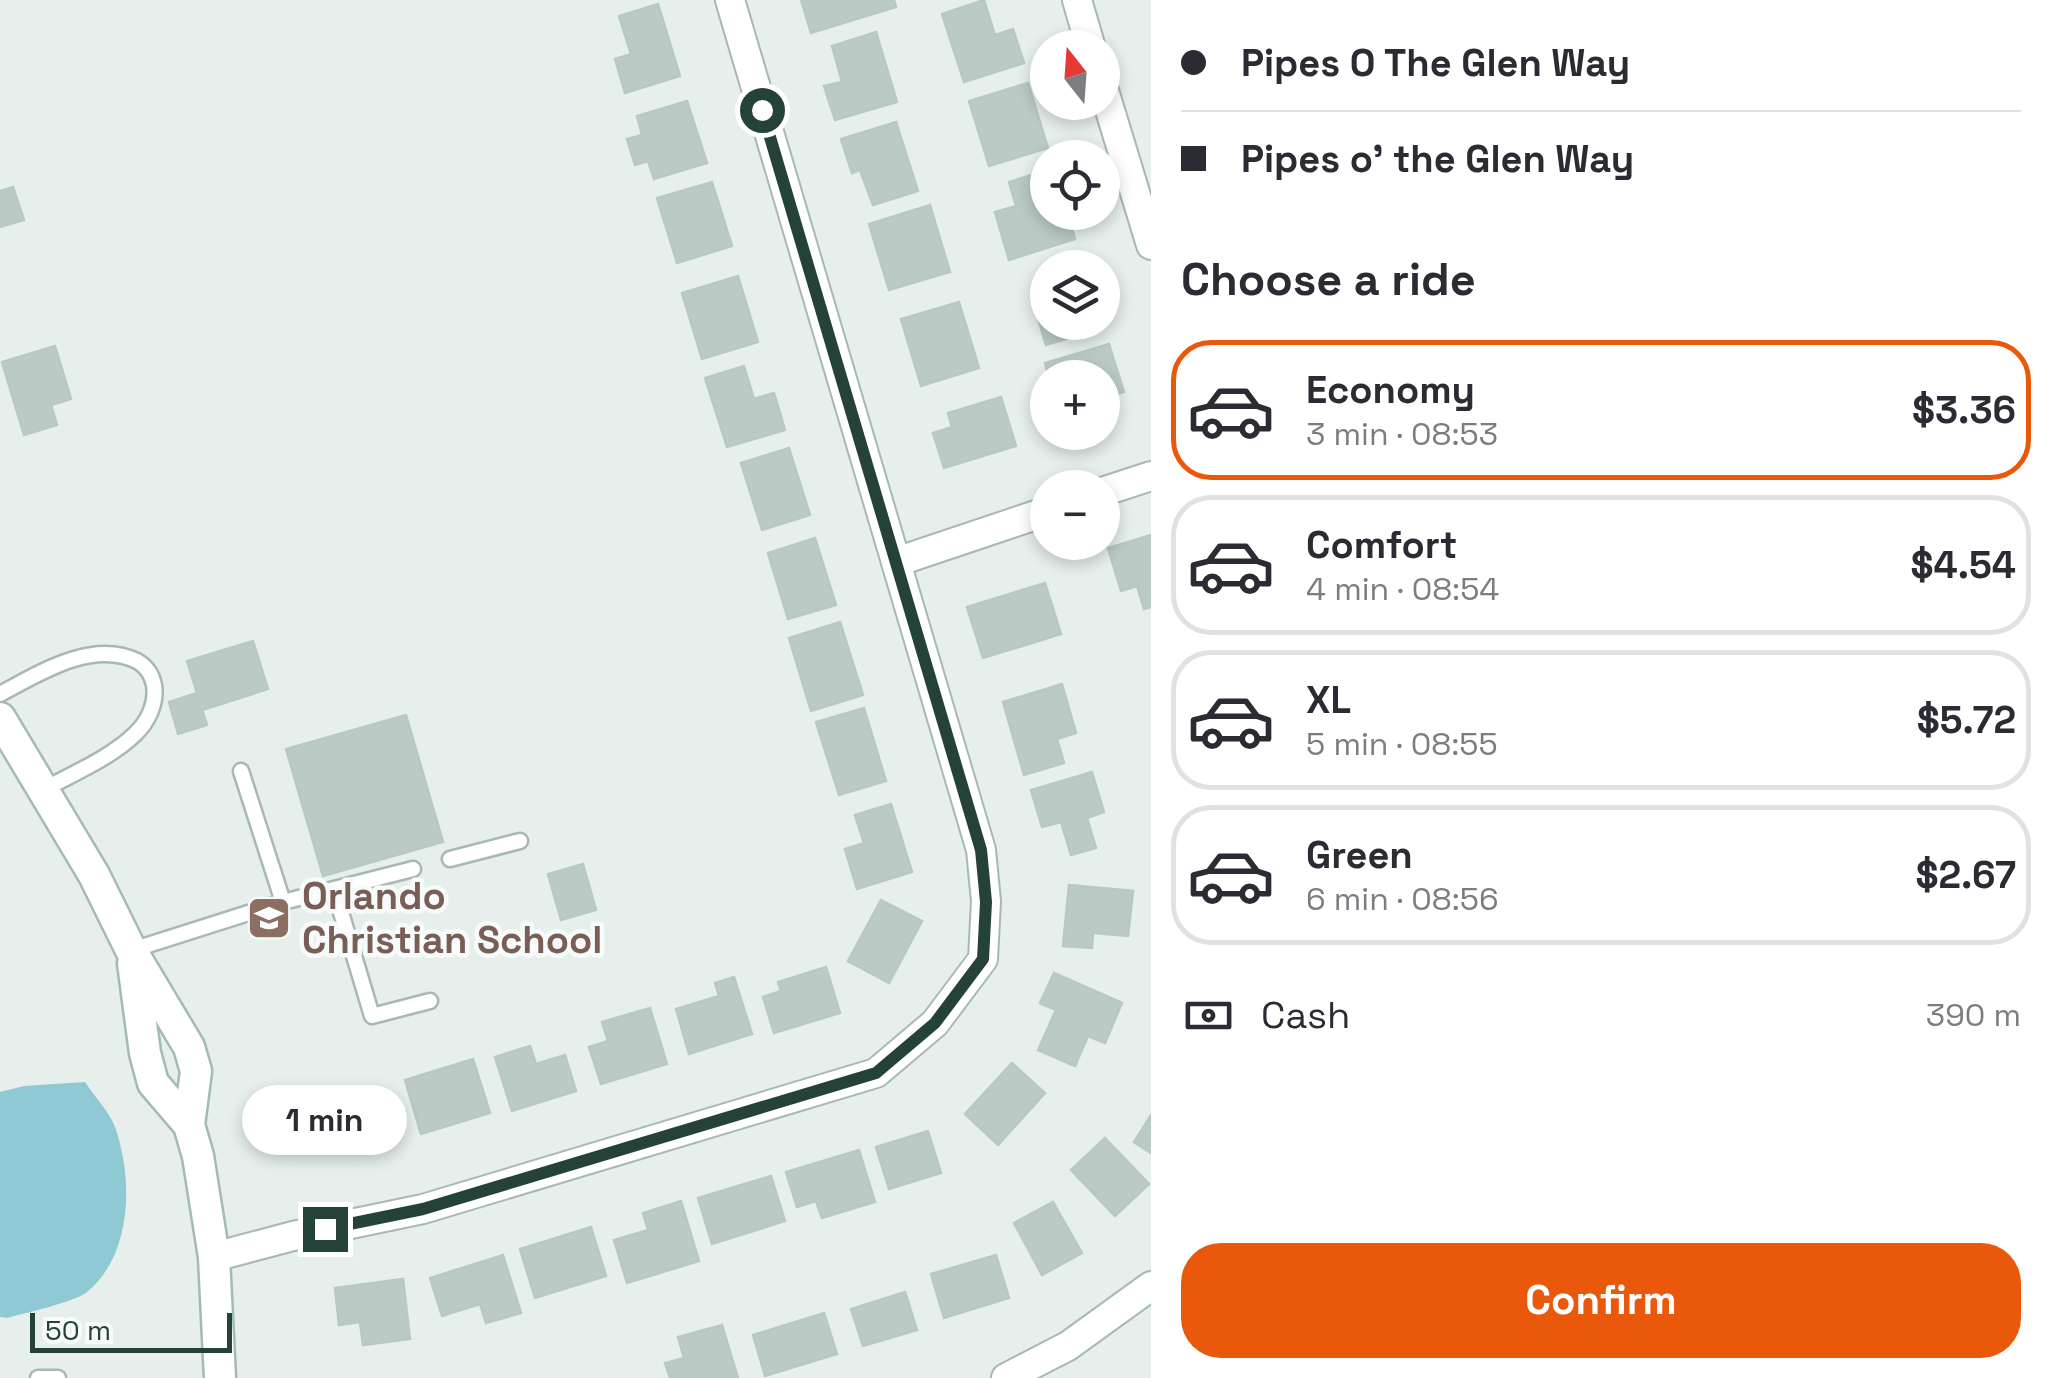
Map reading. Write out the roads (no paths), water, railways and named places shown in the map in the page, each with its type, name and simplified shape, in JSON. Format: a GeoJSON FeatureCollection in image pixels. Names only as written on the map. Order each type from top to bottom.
{"type":"FeatureCollection","features":[{"type":"Feature","properties":{"kind":"main road"},"geometry":{"type":"LineString","coordinates":[[0,718],[94,875],[131,950],[189,1047],[196,1071],[190,1125],[214,1257],[220,1378]]}},
{"type":"Feature","properties":{"kind":"main road"},"geometry":{"type":"LineString","coordinates":[[131,950],[145,1053],[153,1082],[190,1125]]}},
{"type":"Feature","properties":{"kind":"street"},"geometry":{"type":"LineString","coordinates":[[214,1257],[423,1209],[876,1073],[935,1023],[983,959],[986,902],[981,850],[730,0]]}},
{"type":"Feature","properties":{"kind":"street"},"geometry":{"type":"LineString","coordinates":[[1077,0],[1086,30]]}},
{"type":"Feature","properties":{"kind":"street"},"geometry":{"type":"LineString","coordinates":[[1120,120],[1139,159],[1151,245]]}},
{"type":"Feature","properties":{"kind":"street"},"geometry":{"type":"LineString","coordinates":[[1120,486],[1151,476]]}},
{"type":"Feature","properties":{"kind":"street"},"geometry":{"type":"LineString","coordinates":[[896,562],[1030,517]]}},
{"type":"Feature","properties":{"kind":"street"},"geometry":{"type":"LineString","coordinates":[[1006,1378],[1068,1346],[1151,1286]]}},
{"type":"Feature","properties":{"kind":"lane"},"geometry":{"type":"LineString","coordinates":[[0,694],[48,668],[106,653],[128,656],[144,665],[154,682],[155,699],[136,734],[44,790]]}},
{"type":"Feature","properties":{"kind":"lane"},"geometry":{"type":"LineString","coordinates":[[241,771],[282,902]]}},
{"type":"Feature","properties":{"kind":"lane"},"geometry":{"type":"LineString","coordinates":[[450,859],[520,842]]}},
{"type":"Feature","properties":{"kind":"lane"},"geometry":{"type":"LineString","coordinates":[[131,950],[282,902],[413,869]]}},
{"type":"Feature","properties":{"kind":"lane"},"geometry":{"type":"LineString","coordinates":[[334,888],[372,1016],[430,1001]]}},
{"type":"Feature","properties":{"kind":"water"},"geometry":{"type":"Polygon","coordinates":[[[85,1082],[112,1121],[121,1147],[126,1192],[121,1237],[102,1276],[81,1296],[0,1317],[0,1092],[24,1086],[85,1082]]]}},
{"type":"Feature","properties":{"kind":"place","name":"Orlando Christian School"},"geometry":{"type":"Point","coordinates":[269,918]}}]}
